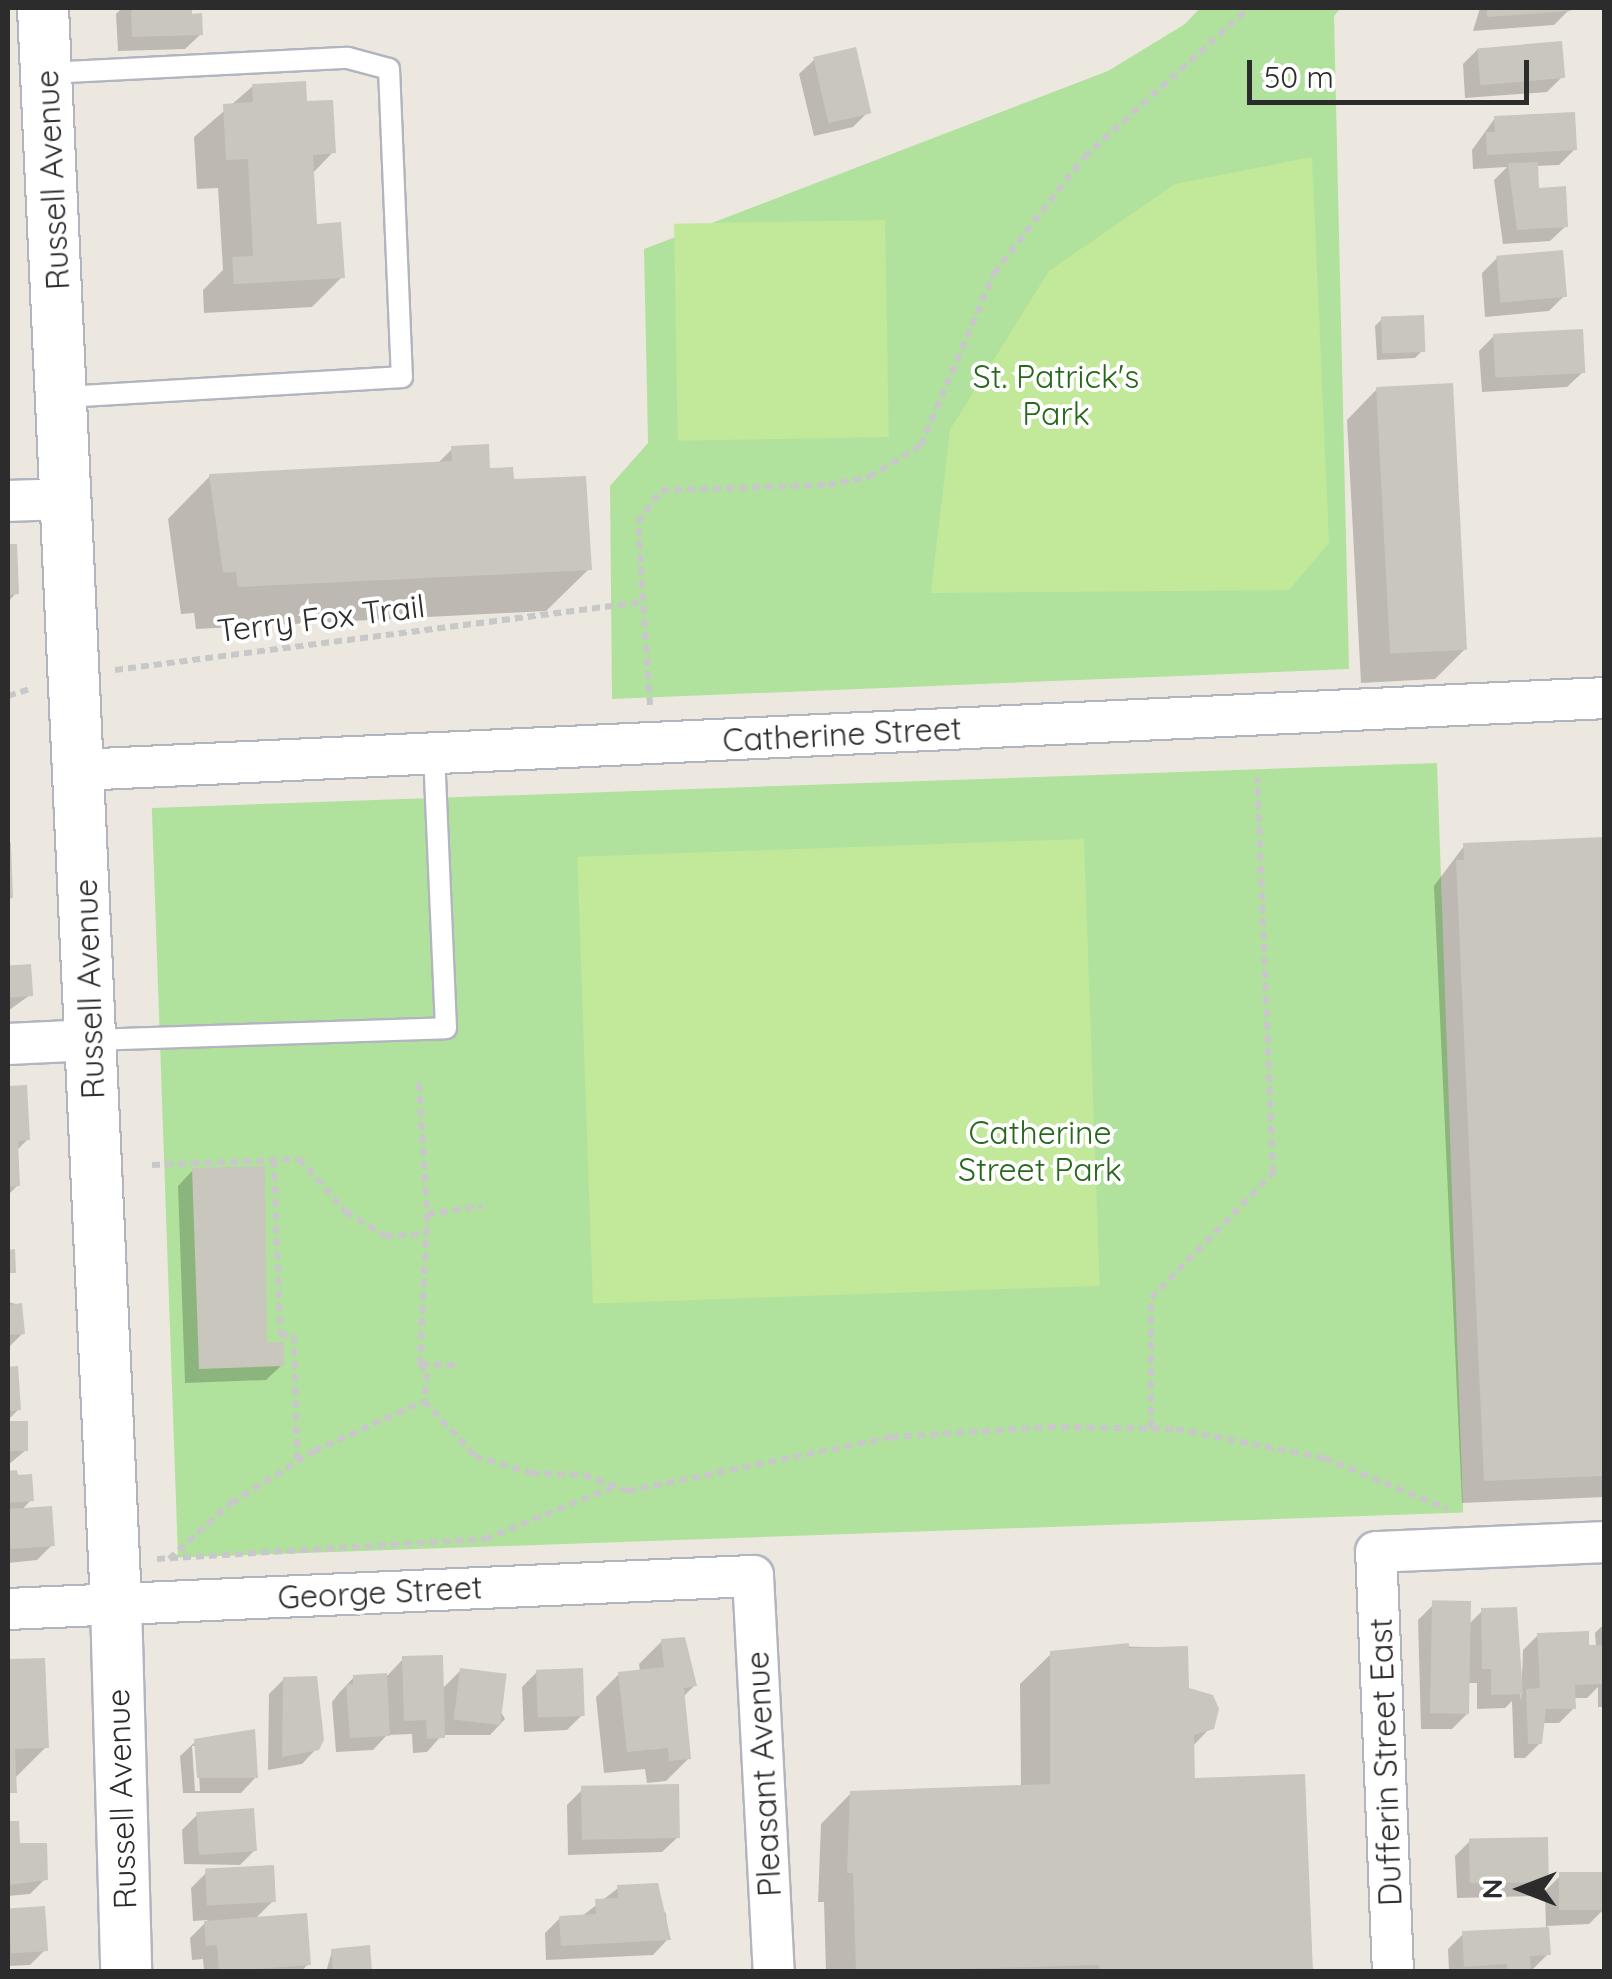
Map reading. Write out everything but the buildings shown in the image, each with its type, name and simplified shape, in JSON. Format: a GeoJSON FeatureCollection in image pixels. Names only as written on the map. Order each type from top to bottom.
{"type":"FeatureCollection","features":[{"type":"Feature","properties":{"kind":"street","name":"Russell Avenue"},"geometry":{"type":"LineString","coordinates":[[43,8],[115,1582],[126,1972]]}},
{"type":"Feature","properties":{"kind":"street"},"geometry":{"type":"LineString","coordinates":[[8,501],[67,499]]}},
{"type":"Feature","properties":{"kind":"street","name":"Catherine Street"},"geometry":{"type":"LineString","coordinates":[[79,770],[1604,698]]}},
{"type":"Feature","properties":{"kind":"street"},"geometry":{"type":"LineString","coordinates":[[8,1044],[90,1040]]}},
{"type":"Feature","properties":{"kind":"street"},"geometry":{"type":"LineString","coordinates":[[1506,1546],[1604,1542]]}},
{"type":"Feature","properties":{"kind":"street","name":"Dufferin Street East"},"geometry":{"type":"LineString","coordinates":[[1393,1972],[1376,1552],[1506,1546]]}},
{"type":"Feature","properties":{"kind":"street","name":"George Street"},"geometry":{"type":"LineString","coordinates":[[8,1609],[115,1582],[753,1576]]}},
{"type":"Feature","properties":{"kind":"street","name":"Pleasant Avenue"},"geometry":{"type":"LineString","coordinates":[[753,1576],[774,1972]]}},
{"type":"Feature","properties":{"kind":"lane"},"geometry":{"type":"LineString","coordinates":[[46,73],[348,58],[389,68],[402,377],[62,396]]}},
{"type":"Feature","properties":{"kind":"lane"},"geometry":{"type":"LineString","coordinates":[[90,1040],[446,1028],[434,753]]}},
{"type":"Feature","properties":{"kind":"path"},"geometry":{"type":"LineString","coordinates":[[652,742],[638,522],[661,490],[828,485],[869,477],[922,445],[994,273],[1084,158],[1249,8]]}},
{"type":"Feature","properties":{"kind":"path","name":"Terry Fox Trail"},"geometry":{"type":"LineString","coordinates":[[8,696],[75,675],[643,602]]}},
{"type":"Feature","properties":{"kind":"path"},"geometry":{"type":"LineString","coordinates":[[1152,1428],[1151,1298],[1273,1172],[1257,778]]}},
{"type":"Feature","properties":{"kind":"path"},"geometry":{"type":"LineString","coordinates":[[419,1083],[428,1214],[420,1364],[428,1373],[424,1401]]}},
{"type":"Feature","properties":{"kind":"path"},"geometry":{"type":"LineString","coordinates":[[152,1165],[299,1159],[346,1212],[385,1236],[428,1234]]}},
{"type":"Feature","properties":{"kind":"path"},"geometry":{"type":"LineString","coordinates":[[274,1160],[280,1336],[294,1336],[298,1462]]}},
{"type":"Feature","properties":{"kind":"path"},"geometry":{"type":"LineString","coordinates":[[428,1214],[482,1206]]}},
{"type":"Feature","properties":{"kind":"path"},"geometry":{"type":"LineString","coordinates":[[420,1364],[454,1365]]}},
{"type":"Feature","properties":{"kind":"path"},"geometry":{"type":"LineString","coordinates":[[424,1401],[474,1456],[628,1491],[891,1437],[1152,1428],[1324,1458],[1478,1521],[1506,1546]]}},
{"type":"Feature","properties":{"kind":"path"},"geometry":{"type":"LineString","coordinates":[[115,1582],[169,1558],[231,1503],[298,1462],[424,1401]]}},
{"type":"Feature","properties":{"kind":"path"},"geometry":{"type":"LineString","coordinates":[[169,1558],[485,1539],[615,1486]]}},
{"type":"Feature","properties":{"kind":"green space","name":"St. Patrick's Park"},"geometry":{"type":"Polygon","coordinates":[[[1200,8],[1341,8],[1334,16],[1349,669],[612,699],[610,486],[648,443],[644,249],[1108,71],[1185,24],[1200,8]]]}},
{"type":"Feature","properties":{"kind":"green space"},"geometry":{"type":"Polygon","coordinates":[[[1312,157],[1329,543],[1289,590],[931,593],[950,430],[1049,271],[1175,184],[1312,157]]]}},
{"type":"Feature","properties":{"kind":"green space"},"geometry":{"type":"Polygon","coordinates":[[[885,220],[889,437],[678,441],[674,224],[885,220]]]}},
{"type":"Feature","properties":{"kind":"green space","name":"Catherine Street Park"},"geometry":{"type":"Polygon","coordinates":[[[1437,763],[1463,1513],[178,1557],[152,808],[1437,763]]]}},
{"type":"Feature","properties":{"kind":"green space"},"geometry":{"type":"Polygon","coordinates":[[[1084,839],[1100,1286],[593,1303],[577,857],[1084,839]]]}}]}
